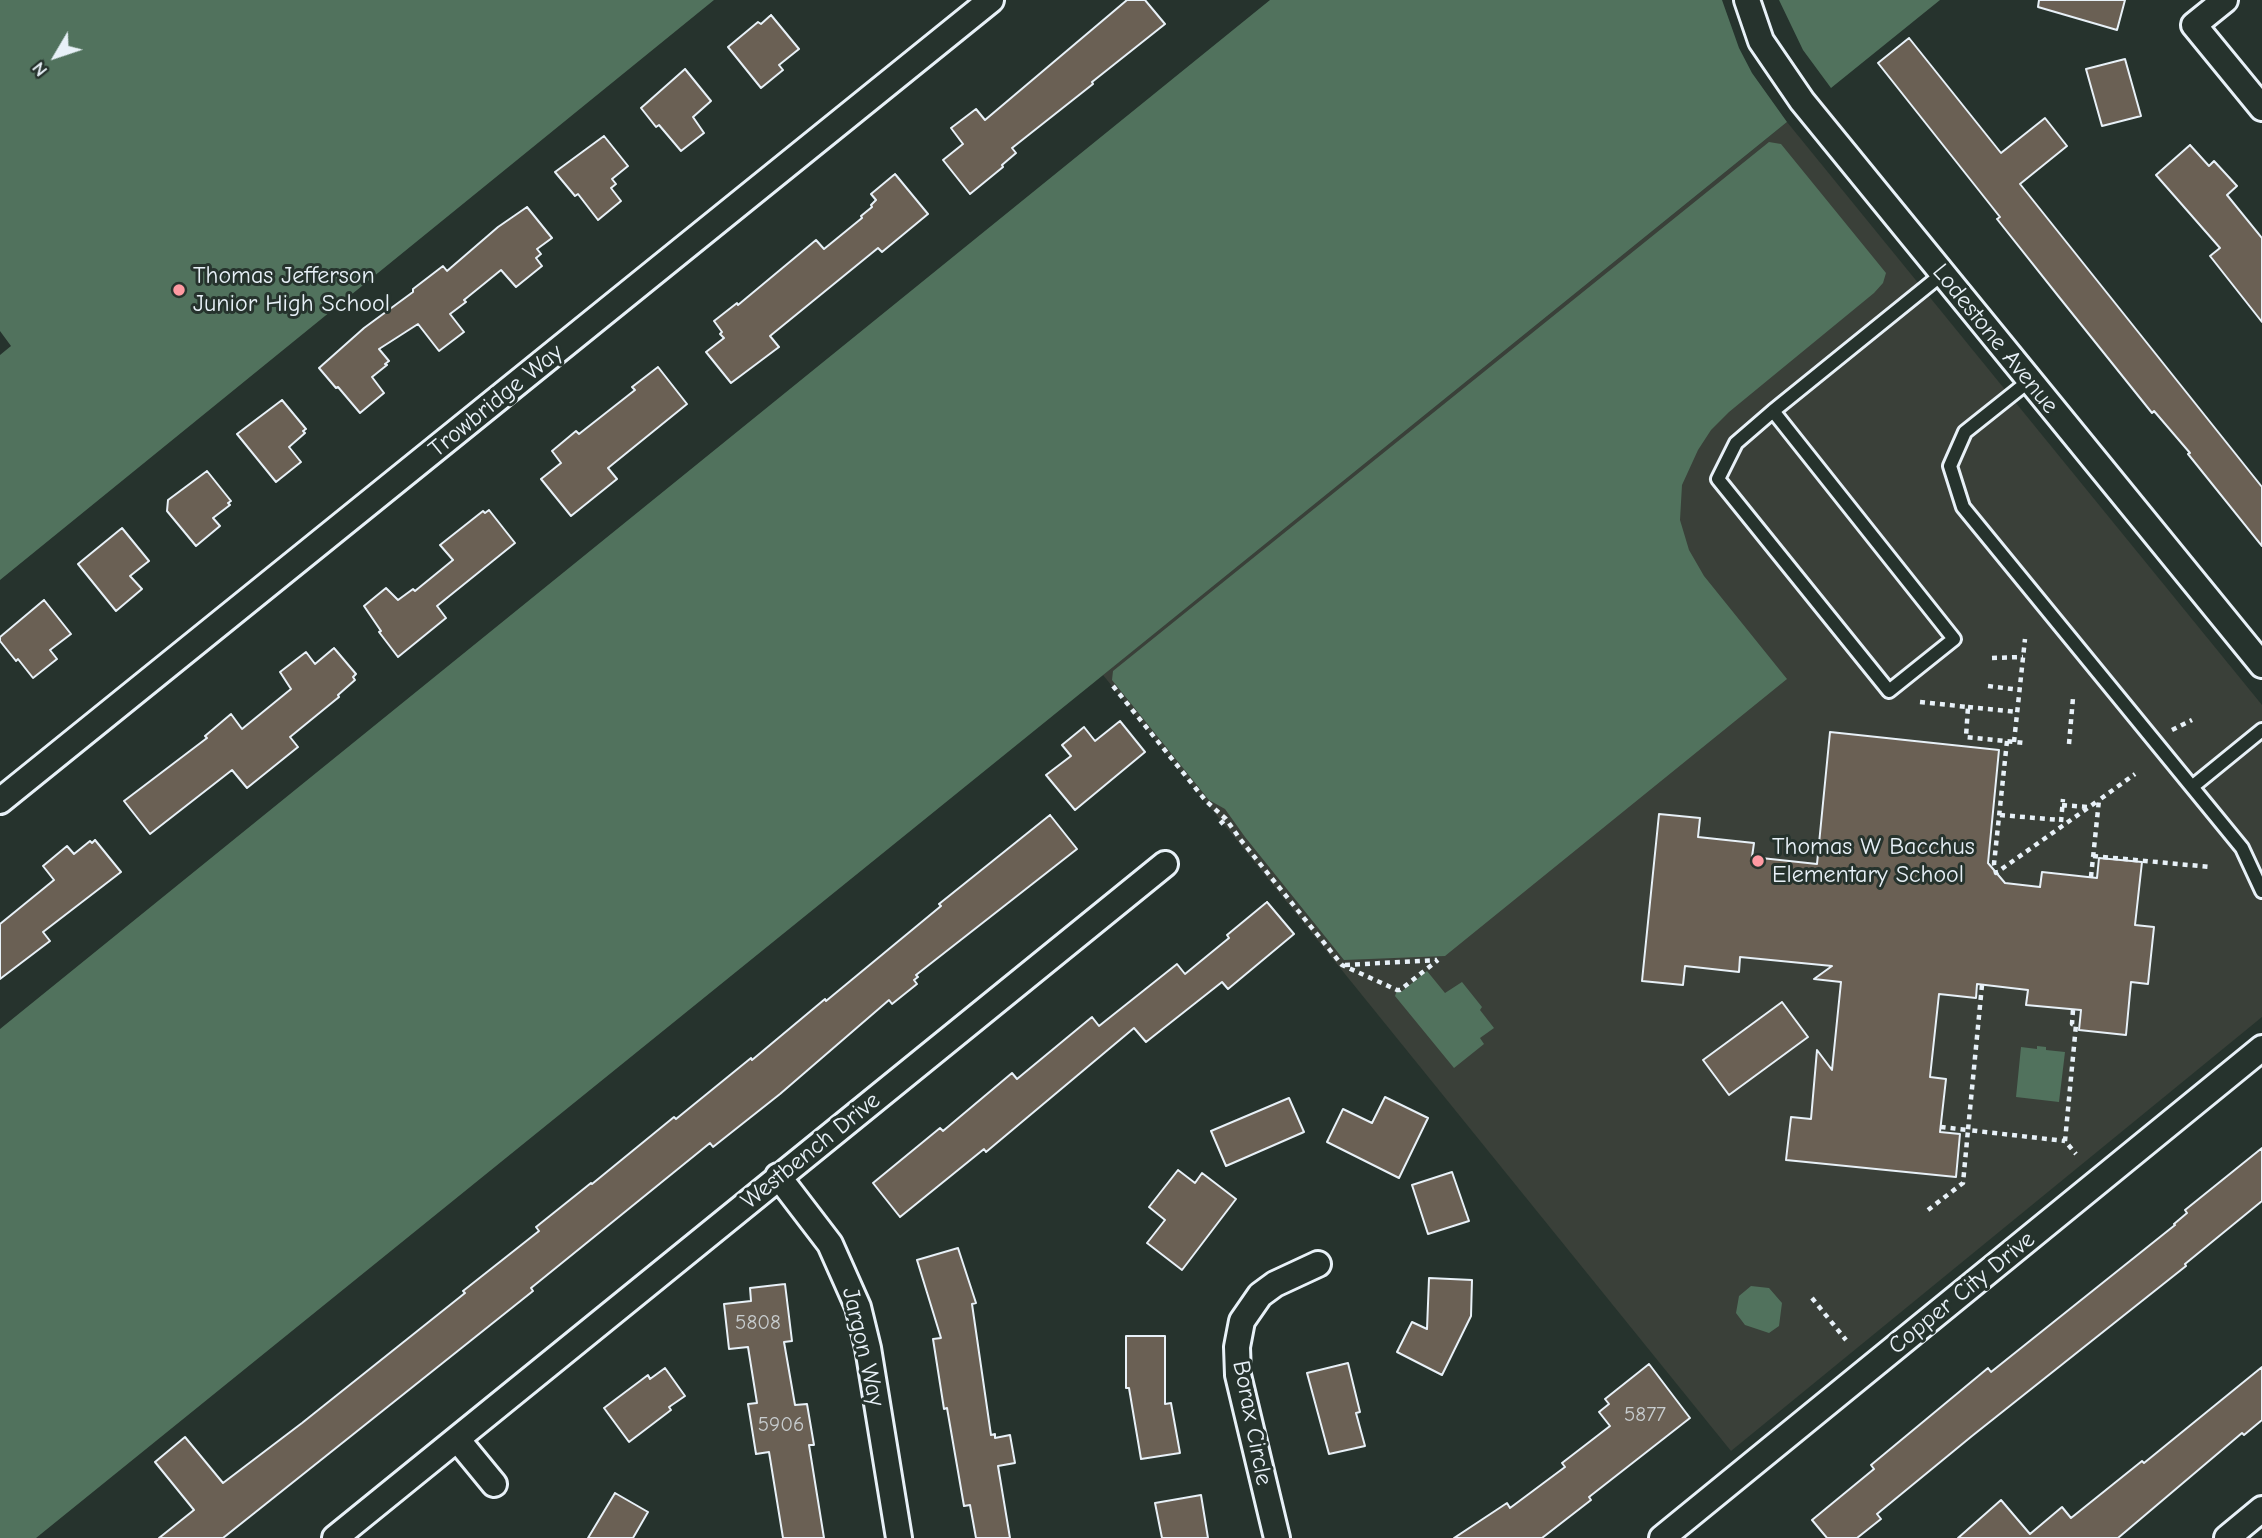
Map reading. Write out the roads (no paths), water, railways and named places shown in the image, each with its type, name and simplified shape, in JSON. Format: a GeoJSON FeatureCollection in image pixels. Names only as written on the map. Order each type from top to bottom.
{"type":"FeatureCollection","features":[{"type":"Feature","properties":{"kind":"street","name":"Trowbridge Way"},"geometry":{"type":"LineString","coordinates":[[0,801],[991,0]]}},
{"type":"Feature","properties":{"kind":"street","name":"Lodestone Avenue"},"geometry":{"type":"LineString","coordinates":[[1747,0],[1761,41],[1802,101],[1941,275],[2262,665]]}},
{"type":"Feature","properties":{"kind":"street"},"geometry":{"type":"LineString","coordinates":[[2225,0],[2194,25],[2262,108]]}},
{"type":"Feature","properties":{"kind":"street","name":"Westbench Drive"},"geometry":{"type":"LineString","coordinates":[[335,1538],[1165,864]]}},
{"type":"Feature","properties":{"kind":"street","name":"Copper City Drive"},"geometry":{"type":"LineString","coordinates":[[1662,1538],[2262,1048]]}},
{"type":"Feature","properties":{"kind":"street","name":"Jargon Way"},"geometry":{"type":"LineString","coordinates":[[778,1177],[830,1244],[858,1307],[868,1348],[899,1538]]}},
{"type":"Feature","properties":{"kind":"street","name":"Borax Circle"},"geometry":{"type":"LineString","coordinates":[[1277,1538],[1238,1375],[1237,1347],[1242,1321],[1260,1295],[1275,1284],[1318,1264]]}},
{"type":"Feature","properties":{"kind":"street"},"geometry":{"type":"LineString","coordinates":[[457,1439],[494,1484]]}},
{"type":"Feature","properties":{"kind":"street"},"geometry":{"type":"LineString","coordinates":[[2227,1538],[2262,1509]]}},
{"type":"Feature","properties":{"kind":"lane"},"geometry":{"type":"LineString","coordinates":[[1773,411],[1954,639],[1889,691],[1718,479],[1736,443],[1773,411],[1941,275]]}},
{"type":"Feature","properties":{"kind":"lane"},"geometry":{"type":"LineString","coordinates":[[2029,381],[1965,432],[1950,466],[1963,507],[2242,848],[2262,891]]}},
{"type":"Feature","properties":{"kind":"lane"},"geometry":{"type":"LineString","coordinates":[[2192,787],[2262,730]]}},
{"type":"Feature","properties":{"kind":"place","name":"Thomas Jefferson Junior High School"},"geometry":{"type":"Point","coordinates":[179,290]}},
{"type":"Feature","properties":{"kind":"place","name":"Thomas W Bacchus Elementary School"},"geometry":{"type":"Point","coordinates":[1758,861]}}]}
